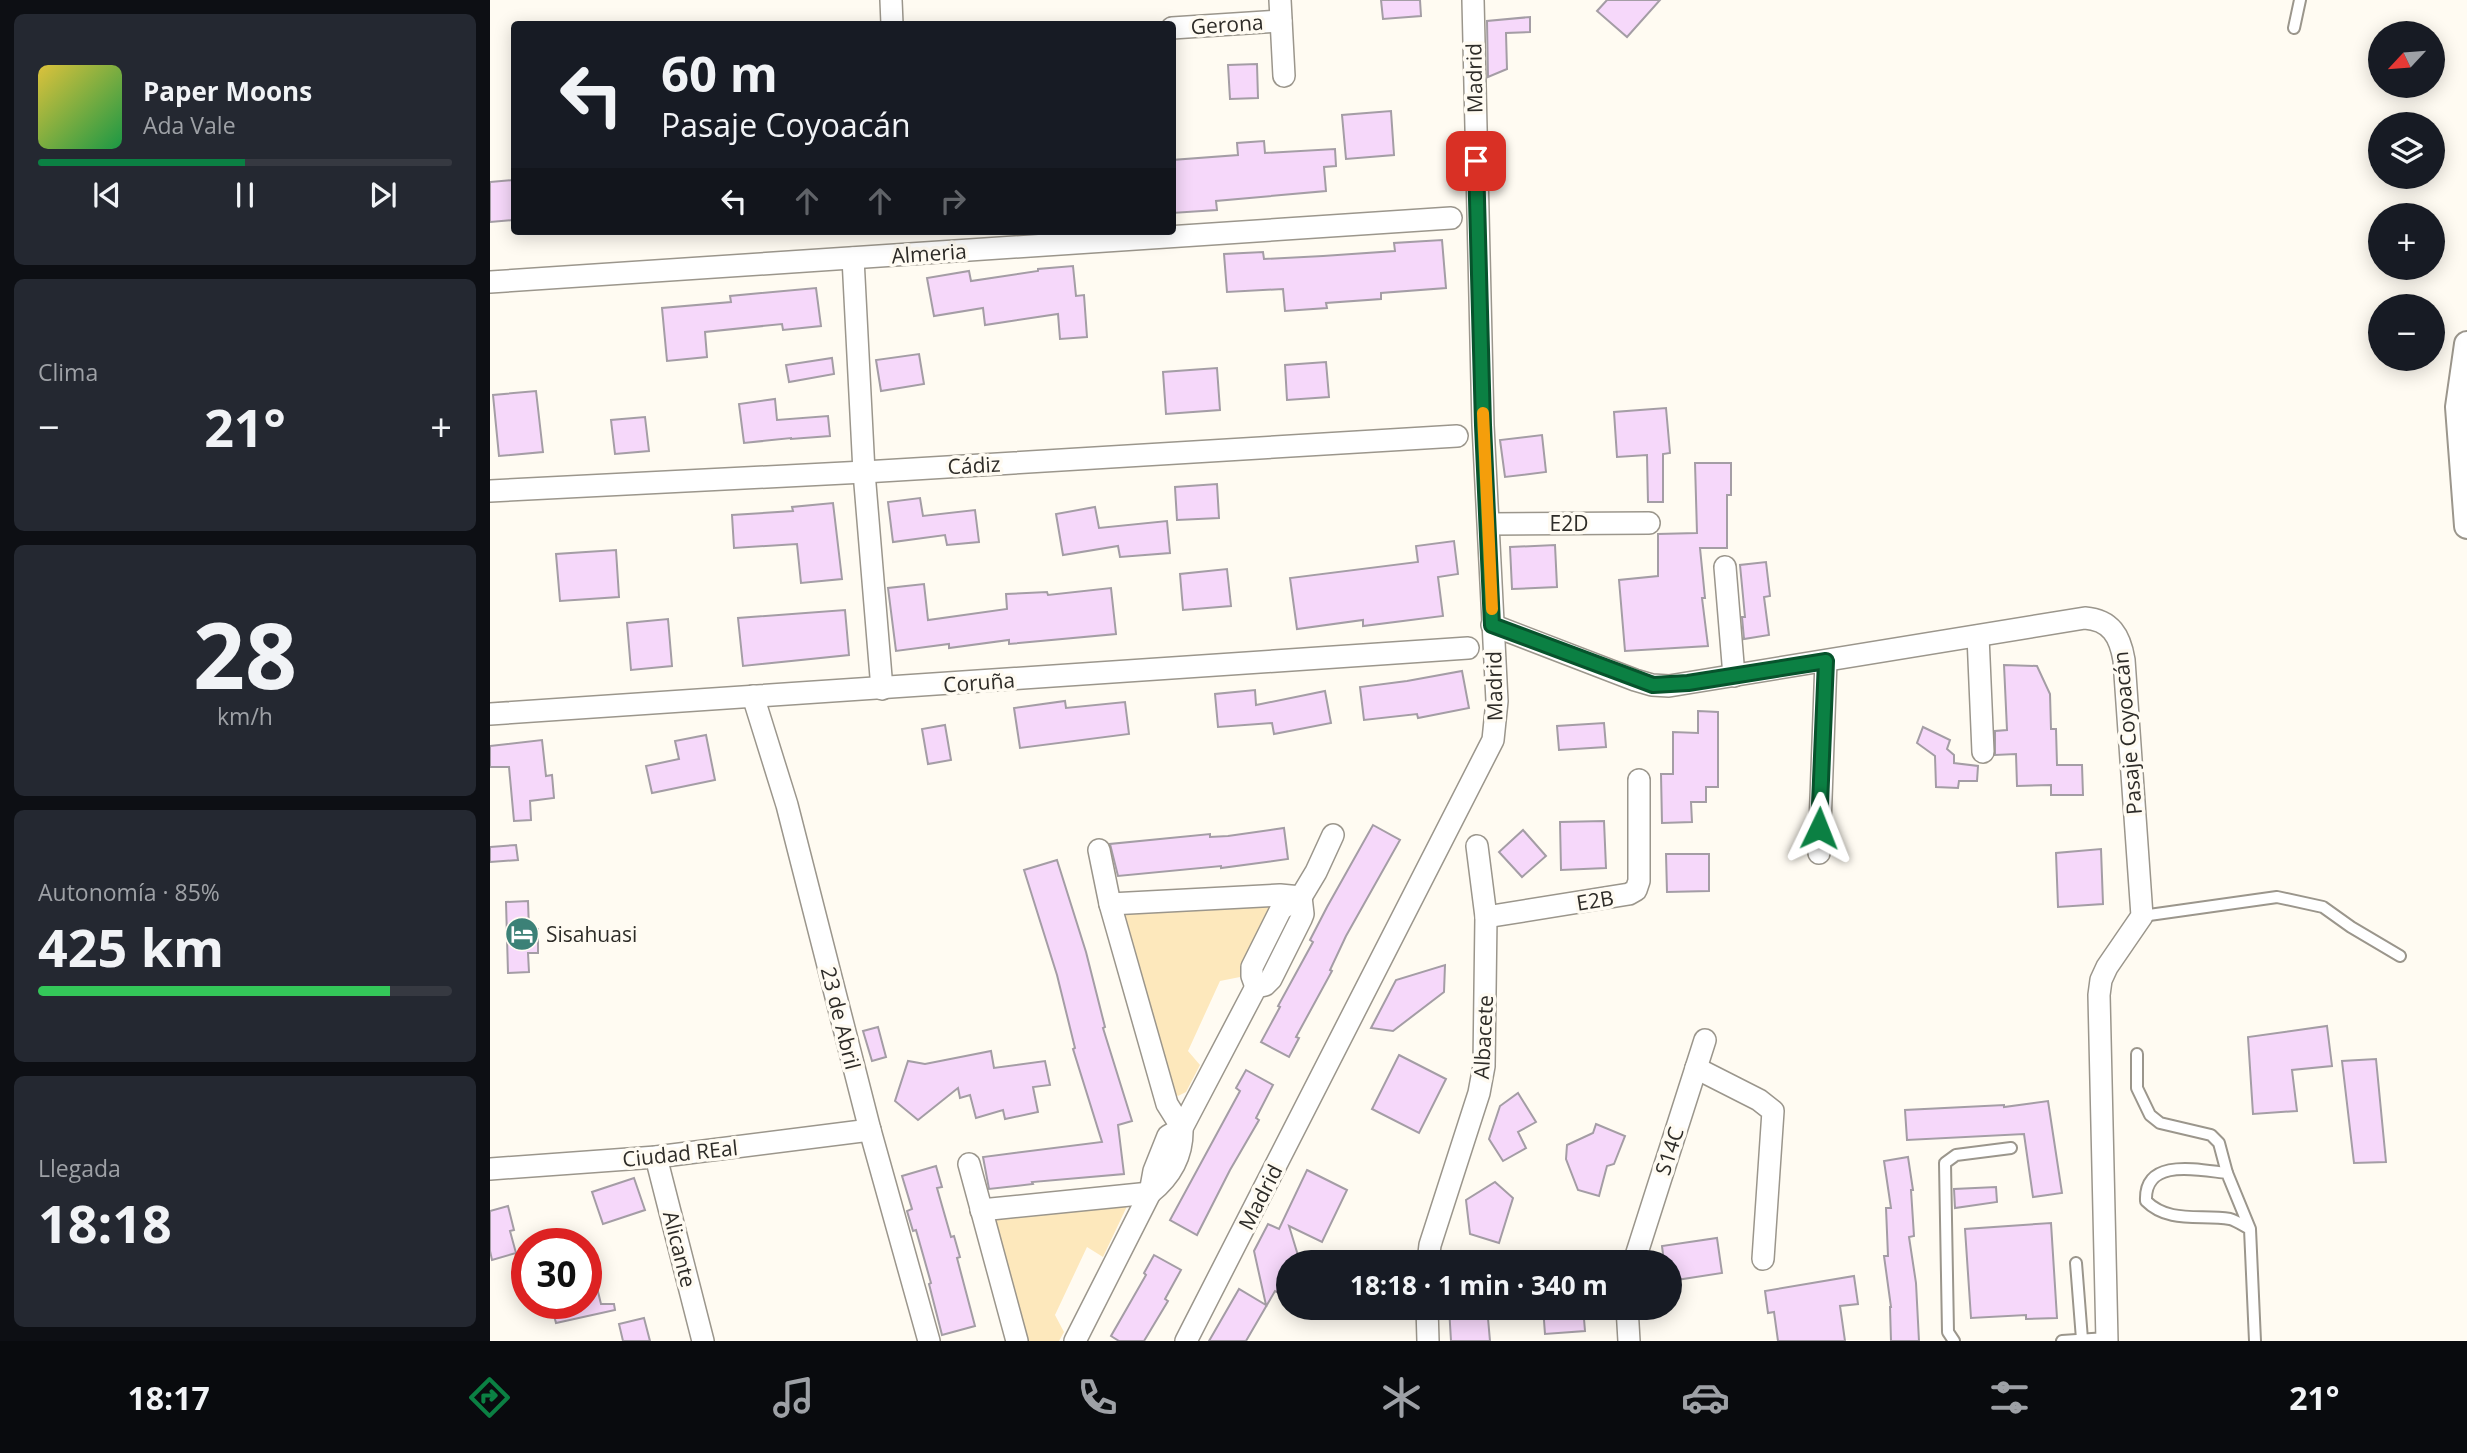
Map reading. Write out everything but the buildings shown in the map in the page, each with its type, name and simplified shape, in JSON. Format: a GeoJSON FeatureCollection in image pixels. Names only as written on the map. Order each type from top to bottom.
{"type":"FeatureCollection","features":[{"type":"Feature","properties":{"kind":"street"},"geometry":{"type":"LineString","coordinates":[[891,0],[892,21]]}},
{"type":"Feature","properties":{"kind":"street","name":"Madrid"},"geometry":{"type":"LineString","coordinates":[[1186,1341],[1485,760],[1497,723],[1483,425],[1473,0]]}},
{"type":"Feature","properties":{"kind":"street"},"geometry":{"type":"LineString","coordinates":[[1281,10],[1284,76]]}},
{"type":"Feature","properties":{"kind":"street","name":"Gerona"},"geometry":{"type":"LineString","coordinates":[[1176,27],[1281,10]]}},
{"type":"Feature","properties":{"kind":"street","name":"Almeria"},"geometry":{"type":"LineString","coordinates":[[490,282],[1451,218]]}},
{"type":"Feature","properties":{"kind":"street"},"geometry":{"type":"LineString","coordinates":[[853,258],[864,472],[882,689]]}},
{"type":"Feature","properties":{"kind":"street"},"geometry":{"type":"LineString","coordinates":[[2467,344],[2458,407],[2467,526]]}},
{"type":"Feature","properties":{"kind":"street","name":"Cádiz"},"geometry":{"type":"LineString","coordinates":[[490,491],[864,472],[1457,436]]}},
{"type":"Feature","properties":{"kind":"street","name":"E2D"},"geometry":{"type":"LineString","coordinates":[[1489,524],[1649,523]]}},
{"type":"Feature","properties":{"kind":"street"},"geometry":{"type":"LineString","coordinates":[[1725,567],[1734,676]]}},
{"type":"Feature","properties":{"kind":"street","name":"Pasaje Coyoacán"},"geometry":{"type":"LineString","coordinates":[[1492,625],[1653,685],[1668,686],[2085,618],[2103,621],[2113,629],[2121,643],[2124,660],[2142,916]]}},
{"type":"Feature","properties":{"kind":"street"},"geometry":{"type":"LineString","coordinates":[[1978,636],[1983,752]]}},
{"type":"Feature","properties":{"kind":"street","name":"Coruña"},"geometry":{"type":"LineString","coordinates":[[490,714],[1468,648]]}},
{"type":"Feature","properties":{"kind":"street"},"geometry":{"type":"LineString","coordinates":[[1819,853],[1826,661]]}},
{"type":"Feature","properties":{"kind":"street","name":"23 de Abril"},"geometry":{"type":"LineString","coordinates":[[753,696],[787,805],[870,1130],[929,1341]]}},
{"type":"Feature","properties":{"kind":"street","name":"E2B"},"geometry":{"type":"LineString","coordinates":[[1486,917],[1629,894],[1636,890],[1639,881],[1639,779]]}},
{"type":"Feature","properties":{"kind":"street"},"geometry":{"type":"LineString","coordinates":[[1075,1341],[1150,1193],[1154,1171],[1168,1136],[1182,1128],[1256,987],[1252,967],[1281,909],[1301,897],[1333,835]]}},
{"type":"Feature","properties":{"kind":"street","name":"Albacete"},"geometry":{"type":"LineString","coordinates":[[1429,1250],[1479,1093],[1484,1066],[1486,917],[1477,846]]}},
{"type":"Feature","properties":{"kind":"street"},"geometry":{"type":"LineString","coordinates":[[1099,850],[1110,904],[1167,1104],[1182,1128]]}},
{"type":"Feature","properties":{"kind":"street"},"geometry":{"type":"LineString","coordinates":[[1110,904],[1280,895],[1301,897]]}},
{"type":"Feature","properties":{"kind":"street"},"geometry":{"type":"LineString","coordinates":[[2107,1339],[2099,995],[2101,980],[2107,967],[2142,916]]}},
{"type":"Feature","properties":{"kind":"street","name":"S14C"},"geometry":{"type":"LineString","coordinates":[[1638,1250],[1705,1040]]}},
{"type":"Feature","properties":{"kind":"street"},"geometry":{"type":"LineString","coordinates":[[1696,1068],[1759,1100],[1773,1111],[1763,1259]]}},
{"type":"Feature","properties":{"kind":"street","name":"Ciudad REal"},"geometry":{"type":"LineString","coordinates":[[490,1169],[656,1157],[870,1130]]}},
{"type":"Feature","properties":{"kind":"street","name":"Alicante"},"geometry":{"type":"LineString","coordinates":[[656,1157],[703,1341]]}},
{"type":"Feature","properties":{"kind":"street"},"geometry":{"type":"LineString","coordinates":[[969,1164],[1017,1341]]}},
{"type":"Feature","properties":{"kind":"street"},"geometry":{"type":"LineString","coordinates":[[981,1210],[1150,1193]]}},
{"type":"Feature","properties":{"kind":"street"},"geometry":{"type":"LineString","coordinates":[[1427,1320],[1428,1341]]}},
{"type":"Feature","properties":{"kind":"street"},"geometry":{"type":"LineString","coordinates":[[1628,1320],[1629,1341]]}},
{"type":"Feature","properties":{"kind":"lane"},"geometry":{"type":"LineString","coordinates":[[2294,27],[2300,0]]}},
{"type":"Feature","properties":{"kind":"lane"},"geometry":{"type":"LineString","coordinates":[[2142,916],[2277,897],[2323,907],[2400,956]]}},
{"type":"Feature","properties":{"kind":"lane"},"geometry":{"type":"LineString","coordinates":[[2137,1054],[2137,1088],[2150,1115],[2160,1123],[2211,1135],[2219,1143],[2227,1173],[2250,1229],[2255,1341]]}},
{"type":"Feature","properties":{"kind":"lane"},"geometry":{"type":"LineString","coordinates":[[1954,1341],[1948,1332],[1945,1163],[1956,1155],[2011,1148]]}},
{"type":"Feature","properties":{"kind":"lane"},"geometry":{"type":"LineString","coordinates":[[2227,1173],[2177,1168],[2164,1172],[2151,1179],[2145,1188],[2146,1201],[2155,1210],[2171,1216],[2233,1219],[2250,1229]]}},
{"type":"Feature","properties":{"kind":"lane"},"geometry":{"type":"LineString","coordinates":[[2076,1263],[2082,1339]]}},
{"type":"Feature","properties":{"kind":"lane"},"geometry":{"type":"LineString","coordinates":[[2062,1341],[2107,1339]]}},
{"type":"Feature","properties":{"kind":"shaded area"},"geometry":{"type":"Polygon","coordinates":[[[1277,891],[1253,943],[1245,976],[1220,981],[1188,1051],[1200,1065],[1186,1092],[1178,1096],[1170,1090],[1119,906],[1277,891]]]}},
{"type":"Feature","properties":{"kind":"shaded area"},"geometry":{"type":"Polygon","coordinates":[[[1129,1202],[1103,1257],[1087,1247],[1055,1315],[1064,1332],[1059,1341],[1025,1341],[993,1218],[1129,1202]]]}},
{"type":"Feature","properties":{"kind":"slow traffic"},"geometry":{"type":"LineString","coordinates":[[1483,413],[1492,609]]}},
{"type":"Feature","properties":{"kind":"place","name":"Sisahuasi"},"geometry":{"type":"Point","coordinates":[522,934]}},
{"type":"Feature","properties":{"kind":"route"},"geometry":{"type":"LineString","coordinates":[[1476,161],[1483,425],[1492,625],[1653,685],[1668,686],[1826,661],[1819,828]]}}]}
